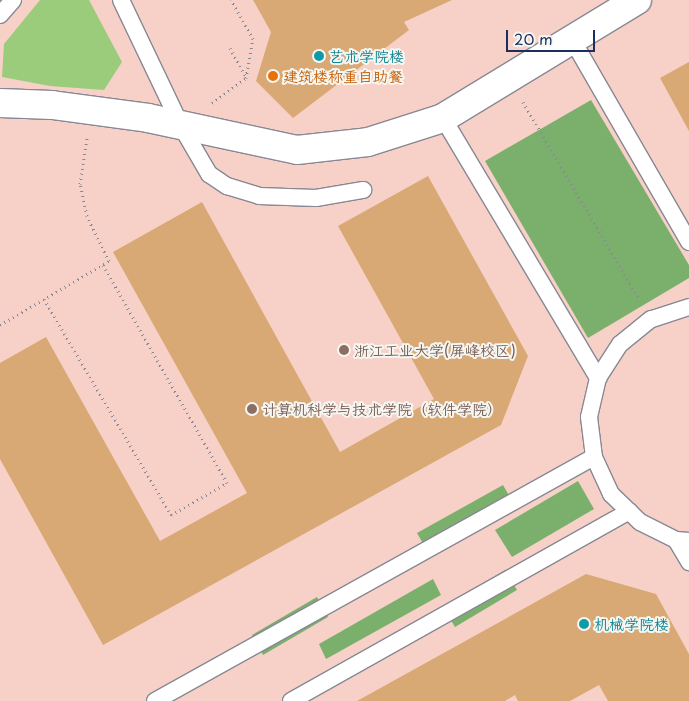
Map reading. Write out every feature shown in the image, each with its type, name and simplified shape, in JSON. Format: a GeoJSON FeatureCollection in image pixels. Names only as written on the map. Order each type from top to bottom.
{"type":"FeatureCollection","features":[{"type":"Feature","properties":{"kind":"street"},"geometry":{"type":"LineString","coordinates":[[0,103],[92,110],[297,150],[368,142],[443,118],[573,41],[637,0]]}},
{"type":"Feature","properties":{"kind":"lane"},"geometry":{"type":"LineString","coordinates":[[0,15],[13,0]]}},
{"type":"Feature","properties":{"kind":"lane"},"geometry":{"type":"LineString","coordinates":[[121,0],[181,126],[209,174],[227,186],[259,196],[316,198],[362,190]]}},
{"type":"Feature","properties":{"kind":"lane"},"geometry":{"type":"LineString","coordinates":[[573,41],[689,242]]}},
{"type":"Feature","properties":{"kind":"lane"},"geometry":{"type":"LineString","coordinates":[[443,118],[598,378]]}},
{"type":"Feature","properties":{"kind":"lane"},"geometry":{"type":"LineString","coordinates":[[689,307],[651,319],[620,344],[598,378],[589,417],[594,457],[611,494],[640,522],[683,540],[689,562]]}},
{"type":"Feature","properties":{"kind":"lane"},"geometry":{"type":"LineString","coordinates":[[155,701],[594,457]]}},
{"type":"Feature","properties":{"kind":"lane"},"geometry":{"type":"LineString","coordinates":[[292,701],[629,511]]}},
{"type":"Feature","properties":{"kind":"path"},"geometry":{"type":"LineString","coordinates":[[181,126],[246,78],[253,39],[231,0]]}},
{"type":"Feature","properties":{"kind":"path"},"geometry":{"type":"LineString","coordinates":[[230,48],[246,78]]}},
{"type":"Feature","properties":{"kind":"path"},"geometry":{"type":"LineString","coordinates":[[509,79],[651,319]]}},
{"type":"Feature","properties":{"kind":"path"},"geometry":{"type":"LineString","coordinates":[[0,324],[109,261],[87,216],[80,184],[92,110]]}},
{"type":"Feature","properties":{"kind":"path"},"geometry":{"type":"LineString","coordinates":[[44,299],[171,515],[228,483],[103,265]]}},
{"type":"Feature","properties":{"kind":"shaded area","name":"浙江工业大学(屏峰校区)"},"geometry":{"type":"Polygon","coordinates":[[[0,0],[689,0],[689,701],[0,701],[0,0]]]}},
{"type":"Feature","properties":{"kind":"green space"},"geometry":{"type":"Polygon","coordinates":[[[40,0],[89,0],[122,62],[104,90],[50,86],[2,77],[4,44],[40,0]]]}},
{"type":"Feature","properties":{"kind":"green space"},"geometry":{"type":"Polygon","coordinates":[[[591,100],[689,265],[689,278],[588,338],[485,161],[591,100]]]}},
{"type":"Feature","properties":{"kind":"green space"},"geometry":{"type":"Polygon","coordinates":[[[578,481],[594,509],[512,557],[495,530],[578,481]]]}},
{"type":"Feature","properties":{"kind":"green space"},"geometry":{"type":"Polygon","coordinates":[[[503,485],[515,506],[429,554],[417,533],[503,485]]]}},
{"type":"Feature","properties":{"kind":"green space"},"geometry":{"type":"Polygon","coordinates":[[[505,570],[517,590],[455,627],[443,607],[505,570]]]}},
{"type":"Feature","properties":{"kind":"green space"},"geometry":{"type":"Polygon","coordinates":[[[433,579],[441,595],[326,659],[319,644],[433,579]]]}},
{"type":"Feature","properties":{"kind":"green space"},"geometry":{"type":"Polygon","coordinates":[[[317,597],[328,617],[263,655],[252,635],[317,597]]]}},
{"type":"Feature","properties":{"kind":"building","name":"艺术学院楼"},"geometry":{"type":"Polygon","coordinates":[[[253,0],[452,0],[404,22],[409,30],[293,118],[256,81],[271,32],[253,0]]]}},
{"type":"Feature","properties":{"kind":"building"},"geometry":{"type":"Polygon","coordinates":[[[689,62],[689,131],[660,78],[689,62]]]}},
{"type":"Feature","properties":{"kind":"building"},"geometry":{"type":"Polygon","coordinates":[[[428,176],[528,356],[501,425],[103,645],[0,459],[0,363],[46,337],[160,541],[247,493],[113,252],[202,202],[340,452],[434,399],[338,226],[428,176]]]}},
{"type":"Feature","properties":{"kind":"building","name":"机械学院楼"},"geometry":{"type":"Polygon","coordinates":[[[586,574],[656,594],[689,654],[689,701],[608,701],[599,685],[570,701],[518,701],[515,695],[505,701],[357,701],[586,574]]]}},
{"type":"Feature","properties":{"kind":"place","name":"艺术学院楼"},"geometry":{"type":"Point","coordinates":[319,56]}},
{"type":"Feature","properties":{"kind":"place","name":"建筑楼称重自助餐"},"geometry":{"type":"Point","coordinates":[273,76]}},
{"type":"Feature","properties":{"kind":"place","name":"浙江工业大学(屏峰校区)"},"geometry":{"type":"Point","coordinates":[344,350]}},
{"type":"Feature","properties":{"kind":"place","name":"计算机科学与技术学院（软件学院）"},"geometry":{"type":"Point","coordinates":[252,409]}},
{"type":"Feature","properties":{"kind":"place","name":"机械学院楼"},"geometry":{"type":"Point","coordinates":[584,624]}}]}
